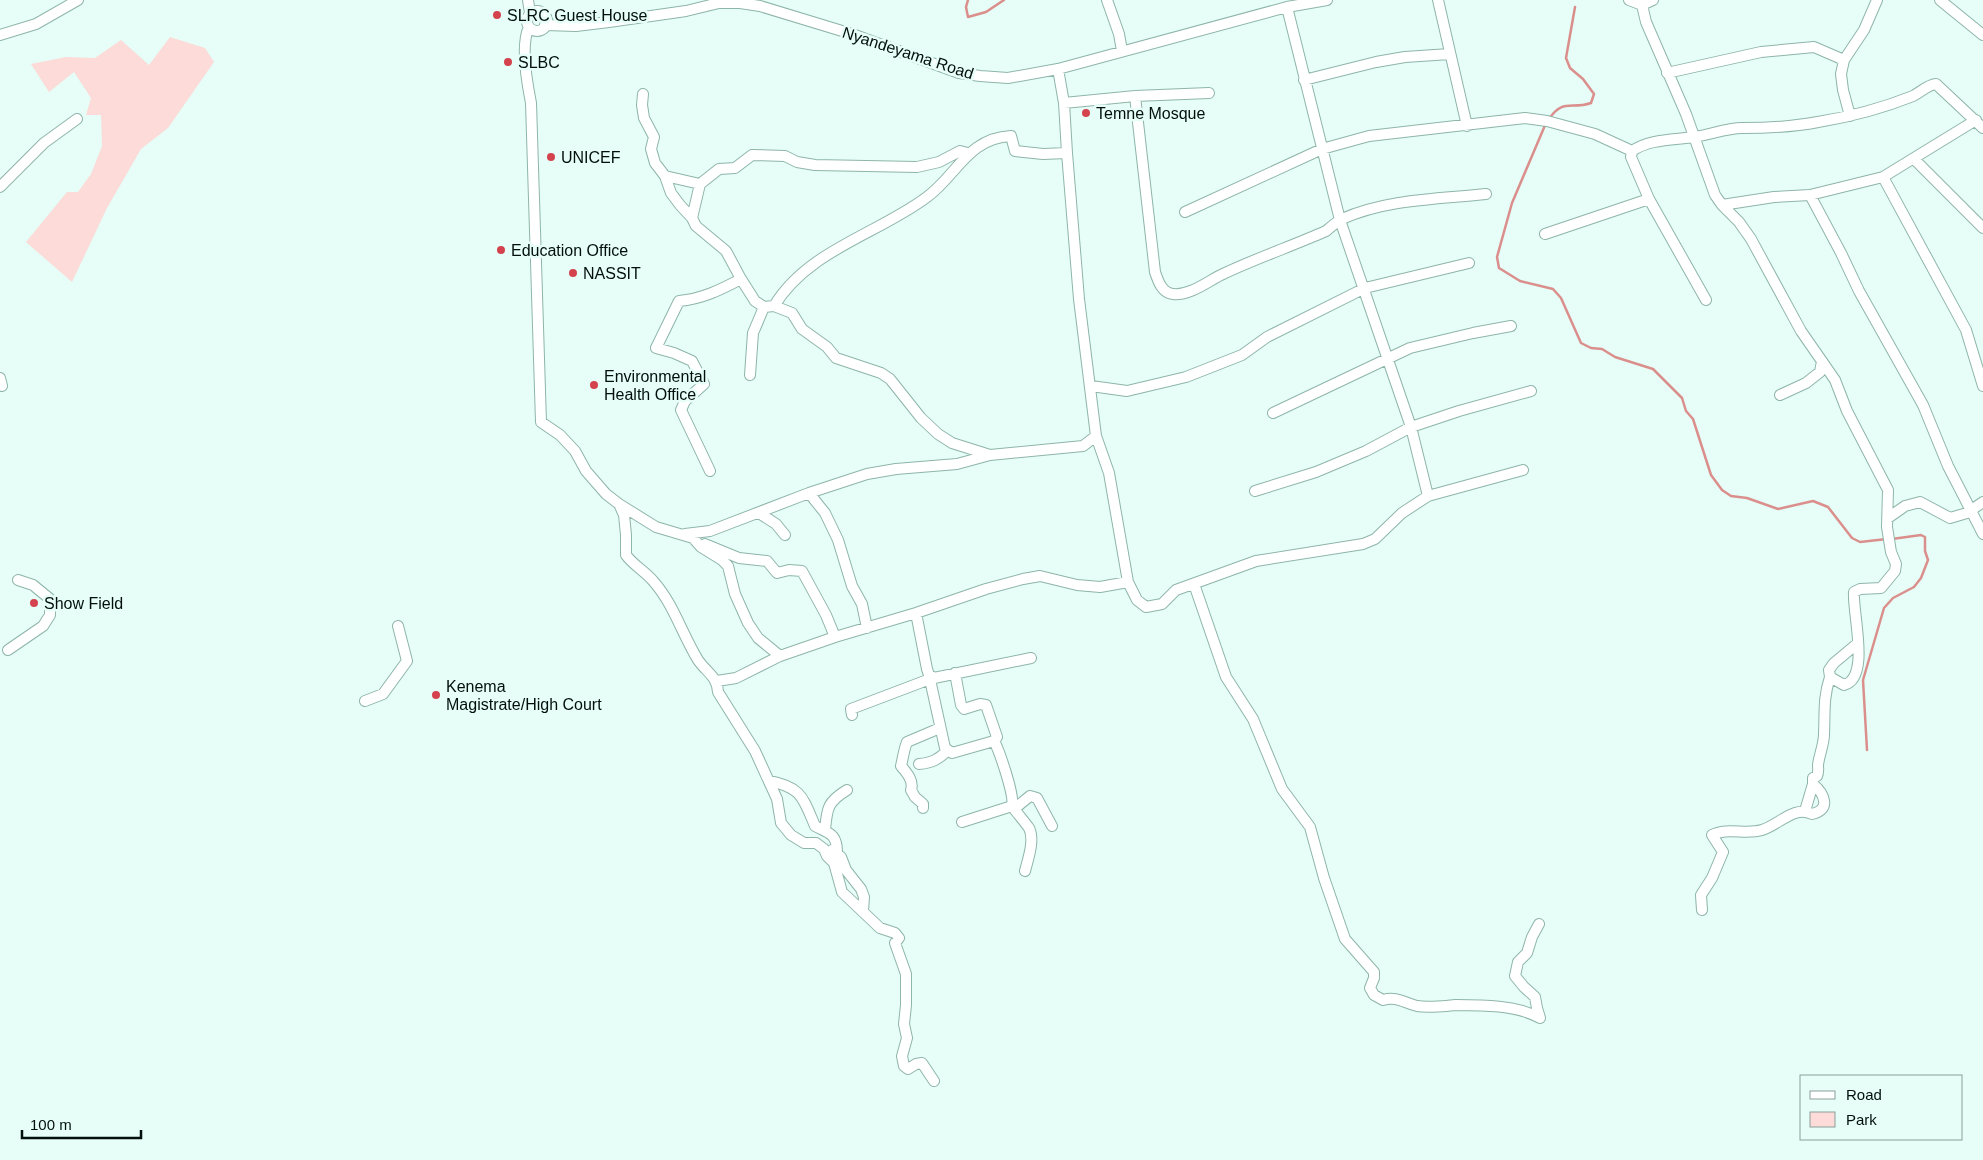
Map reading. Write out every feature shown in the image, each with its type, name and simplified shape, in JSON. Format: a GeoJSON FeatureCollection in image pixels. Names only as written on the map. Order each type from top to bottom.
{"type":"FeatureCollection","features":[{"type":"Feature","properties":{"kind":"street"},"geometry":{"type":"LineString","coordinates":[[0,35],[36,24],[78,0]]}},
{"type":"Feature","properties":{"kind":"street"},"geometry":{"type":"LineString","coordinates":[[528,0],[530,13],[527,20],[529,27],[525,34],[531,104],[541,422],[560,435],[575,451],[586,471],[606,494],[656,527],[693,538],[740,558],[767,562],[777,572],[789,570],[802,571],[826,615],[835,637]]}},
{"type":"Feature","properties":{"kind":"street"},"geometry":{"type":"LineString","coordinates":[[1107,0],[1119,34],[1122,51]]}},
{"type":"Feature","properties":{"kind":"street","name":"Nyandeyama Road"},"geometry":{"type":"LineString","coordinates":[[545,25],[576,26],[686,10],[719,3],[740,3],[760,6],[852,34],[959,72],[1008,78],[1058,68],[1287,7],[1327,0]]}},
{"type":"Feature","properties":{"kind":"street"},"geometry":{"type":"LineString","coordinates":[[1438,0],[1467,126]]}},
{"type":"Feature","properties":{"kind":"street"},"geometry":{"type":"LineString","coordinates":[[1629,0],[1642,5],[1653,0]]}},
{"type":"Feature","properties":{"kind":"street"},"geometry":{"type":"LineString","coordinates":[[1850,116],[1841,74],[1844,60],[1864,30],[1877,0]]}},
{"type":"Feature","properties":{"kind":"street"},"geometry":{"type":"LineString","coordinates":[[1940,0],[1983,35]]}},
{"type":"Feature","properties":{"kind":"street"},"geometry":{"type":"LineString","coordinates":[[1642,5],[1646,22],[1695,137],[1715,195],[1751,239],[1784,302],[1835,380],[1847,411],[1888,490],[1887,527],[1891,552],[1896,564],[1895,571],[1881,588],[1860,589],[1854,592],[1853,604],[1858,643],[1858,665],[1853,680],[1844,685],[1830,676]]}},
{"type":"Feature","properties":{"kind":"street"},"geometry":{"type":"LineString","coordinates":[[1287,7],[1340,220],[1411,427],[1428,496]]}},
{"type":"Feature","properties":{"kind":"street"},"geometry":{"type":"LineString","coordinates":[[529,27],[540,30],[545,25],[546,18],[544,14],[537,11],[530,13]]}},
{"type":"Feature","properties":{"kind":"street"},"geometry":{"type":"LineString","coordinates":[[1667,73],[1761,52],[1814,47],[1844,60]]}},
{"type":"Feature","properties":{"kind":"street"},"geometry":{"type":"LineString","coordinates":[[1304,80],[1386,60],[1450,54]]}},
{"type":"Feature","properties":{"kind":"street"},"geometry":{"type":"LineString","coordinates":[[1058,68],[1064,103],[1079,299],[1096,436],[1109,473],[1128,582],[1137,600],[1146,608],[1162,604],[1176,590],[1256,561],[1363,544],[1374,539],[1402,513],[1428,496],[1522,470]]}},
{"type":"Feature","properties":{"kind":"street"},"geometry":{"type":"LineString","coordinates":[[1632,151],[1637,147],[1667,139],[1695,137],[1710,132],[1742,128],[1785,127],[1850,116],[1913,96],[1936,84],[1980,124],[1914,159],[1883,178],[1810,195],[1774,197],[1722,205]]}},
{"type":"Feature","properties":{"kind":"street"},"geometry":{"type":"LineString","coordinates":[[1064,103],[1134,96],[1210,93]]}},
{"type":"Feature","properties":{"kind":"street"},"geometry":{"type":"LineString","coordinates":[[643,94],[644,118],[654,137],[651,149],[655,163],[664,176],[671,193],[692,218],[696,226],[726,251],[755,301],[792,313],[802,328],[827,347],[836,358],[890,379],[921,418],[938,434],[952,443],[990,454]]}},
{"type":"Feature","properties":{"kind":"street"},"geometry":{"type":"LineString","coordinates":[[1134,96],[1155,272],[1158,283],[1173,295],[1186,293],[1223,274],[1326,231],[1340,220],[1370,209],[1486,194]]}},
{"type":"Feature","properties":{"kind":"street"},"geometry":{"type":"LineString","coordinates":[[1185,212],[1322,149],[1369,136],[1525,118],[1547,121],[1595,134],[1632,151]]}},
{"type":"Feature","properties":{"kind":"street"},"geometry":{"type":"LineString","coordinates":[[1,182],[44,143],[77,119]]}},
{"type":"Feature","properties":{"kind":"street"},"geometry":{"type":"LineString","coordinates":[[750,376],[753,333],[769,306],[783,291],[821,260],[869,230],[904,213],[926,198],[936,190],[968,153],[994,139],[1011,136],[1015,152],[1067,153]]}},
{"type":"Feature","properties":{"kind":"street"},"geometry":{"type":"LineString","coordinates":[[692,218],[700,184],[718,169],[735,168],[752,155],[785,156],[797,162],[815,165],[917,167],[938,162],[960,151],[968,153]]}},
{"type":"Feature","properties":{"kind":"street"},"geometry":{"type":"LineString","coordinates":[[1632,151],[1632,157],[1650,199],[1706,300]]}},
{"type":"Feature","properties":{"kind":"street"},"geometry":{"type":"LineString","coordinates":[[1914,159],[1983,228]]}},
{"type":"Feature","properties":{"kind":"street"},"geometry":{"type":"LineString","coordinates":[[664,176],[700,184]]}},
{"type":"Feature","properties":{"kind":"street"},"geometry":{"type":"LineString","coordinates":[[1883,178],[1966,330],[1983,386]]}},
{"type":"Feature","properties":{"kind":"street"},"geometry":{"type":"LineString","coordinates":[[1810,195],[1842,253],[1859,291],[1923,405],[1948,466],[1983,534]]}},
{"type":"Feature","properties":{"kind":"street"},"geometry":{"type":"LineString","coordinates":[[1545,234],[1650,199]]}},
{"type":"Feature","properties":{"kind":"street"},"geometry":{"type":"LineString","coordinates":[[1091,386],[1127,390],[1186,377],[1242,355],[1267,337],[1364,288],[1469,263]]}},
{"type":"Feature","properties":{"kind":"street"},"geometry":{"type":"LineString","coordinates":[[710,471],[681,410],[685,401],[704,384],[692,361],[656,348],[680,301],[693,300],[710,295],[741,279]]}},
{"type":"Feature","properties":{"kind":"street"},"geometry":{"type":"LineString","coordinates":[[1273,413],[1410,348],[1511,326]]}},
{"type":"Feature","properties":{"kind":"street"},"geometry":{"type":"LineString","coordinates":[[1780,395],[1806,383],[1820,372],[1822,361]]}},
{"type":"Feature","properties":{"kind":"street"},"geometry":{"type":"LineString","coordinates":[[1255,491],[1316,472],[1366,451],[1411,427],[1531,391]]}},
{"type":"Feature","properties":{"kind":"street"},"geometry":{"type":"LineString","coordinates":[[682,534],[710,531],[809,492],[867,474],[896,469],[957,464],[990,454],[1083,446],[1096,436]]}},
{"type":"Feature","properties":{"kind":"street"},"geometry":{"type":"LineString","coordinates":[[809,492],[825,513],[838,540],[852,586],[862,604],[867,628]]}},
{"type":"Feature","properties":{"kind":"street"},"geometry":{"type":"LineString","coordinates":[[1888,518],[1905,506],[1920,502],[1950,518],[1971,510],[1983,502]]}},
{"type":"Feature","properties":{"kind":"street"},"geometry":{"type":"LineString","coordinates":[[619,504],[624,515],[626,555],[654,582],[667,598],[682,632],[700,662],[718,681],[718,692],[755,751],[778,799],[781,823],[791,835],[804,843],[816,843],[824,849],[837,852],[841,856],[846,870],[861,889],[864,897],[862,911]]}},
{"type":"Feature","properties":{"kind":"street"},"geometry":{"type":"LineString","coordinates":[[773,507],[774,523]]}},
{"type":"Feature","properties":{"kind":"street"},"geometry":{"type":"LineString","coordinates":[[759,512],[785,534]]}},
{"type":"Feature","properties":{"kind":"street"},"geometry":{"type":"LineString","coordinates":[[693,538],[701,547],[728,566],[734,594],[748,623],[758,638],[780,656]]}},
{"type":"Feature","properties":{"kind":"street"},"geometry":{"type":"LineString","coordinates":[[718,681],[736,678],[780,656],[835,637],[916,613],[986,589],[1040,576],[1077,585],[1100,587],[1128,582]]}},
{"type":"Feature","properties":{"kind":"street"},"geometry":{"type":"LineString","coordinates":[[8,650],[43,626],[50,615],[50,599],[33,585],[18,580]]}},
{"type":"Feature","properties":{"kind":"street"},"geometry":{"type":"LineString","coordinates":[[1194,584],[1226,677],[1253,719],[1282,789],[1310,827],[1345,939],[1374,972],[1370,988],[1374,995],[1384,1000],[1400,998],[1417,1006],[1474,1005],[1530,1012],[1540,1018],[1536,1008],[1535,997],[1515,976],[1518,962],[1527,954],[1532,937],[1540,924]]}},
{"type":"Feature","properties":{"kind":"street"},"geometry":{"type":"LineString","coordinates":[[916,613],[945,748],[952,753],[962,752],[994,741],[997,737],[986,705],[980,704],[964,709],[961,705],[955,674]]}},
{"type":"Feature","properties":{"kind":"street"},"geometry":{"type":"LineString","coordinates":[[365,701],[383,694],[408,662],[398,626]]}},
{"type":"Feature","properties":{"kind":"street"},"geometry":{"type":"LineString","coordinates":[[1805,811],[1813,778],[1819,772],[1818,764],[1824,736],[1823,711],[1825,690],[1830,676],[1828,670],[1858,643]]}},
{"type":"Feature","properties":{"kind":"street"},"geometry":{"type":"LineString","coordinates":[[852,714],[850,709],[929,677],[934,678],[1031,658]]}},
{"type":"Feature","properties":{"kind":"street"},"geometry":{"type":"LineString","coordinates":[[923,808],[923,804],[915,797],[911,790],[912,785],[908,775],[901,766],[906,750],[905,746],[907,742],[940,728]]}},
{"type":"Feature","properties":{"kind":"street"},"geometry":{"type":"LineString","coordinates":[[994,741],[998,748],[1014,802],[1012,806]]}},
{"type":"Feature","properties":{"kind":"street"},"geometry":{"type":"LineString","coordinates":[[919,764],[931,763],[948,750]]}},
{"type":"Feature","properties":{"kind":"street"},"geometry":{"type":"LineString","coordinates":[[769,781],[780,783],[799,793],[816,826],[825,830],[833,837],[837,846],[837,852]]}},
{"type":"Feature","properties":{"kind":"street"},"geometry":{"type":"LineString","coordinates":[[1702,910],[1700,895],[1712,878],[1723,852],[1712,835],[1730,831],[1763,830],[1777,821],[1805,811],[1812,814],[1823,809],[1822,794],[1813,784]]}},
{"type":"Feature","properties":{"kind":"street"},"geometry":{"type":"LineString","coordinates":[[825,830],[826,813],[830,804],[837,796],[847,790]]}},
{"type":"Feature","properties":{"kind":"street"},"geometry":{"type":"LineString","coordinates":[[962,822],[1019,805],[1030,796],[1037,798],[1052,826]]}},
{"type":"Feature","properties":{"kind":"street"},"geometry":{"type":"LineString","coordinates":[[1012,806],[1028,828],[1030,835],[1030,853],[1024,871]]}},
{"type":"Feature","properties":{"kind":"street"},"geometry":{"type":"LineString","coordinates":[[824,849],[827,856],[834,863],[842,892],[880,928],[895,933],[899,938],[895,943],[906,974],[904,1024],[907,1038],[902,1056],[904,1066],[908,1069],[922,1063],[934,1081]]}},
{"type":"Feature","properties":{"kind":"green space"},"geometry":{"type":"Polygon","coordinates":[[[170,37],[205,48],[214,62],[168,128],[141,149],[107,208],[72,282],[26,242],[67,192],[78,192],[91,174],[102,146],[101,115],[86,115],[91,98],[74,72],[49,92],[31,64],[66,57],[95,58],[121,40],[149,65],[170,37]]]}},
{"type":"Feature","properties":{"kind":"waterway"},"geometry":{"type":"LineString","coordinates":[[968,0],[966,7],[968,17],[986,12],[1004,0]]}},
{"type":"Feature","properties":{"kind":"waterway"},"geometry":{"type":"LineString","coordinates":[[1549,119],[1563,107],[1591,103],[1594,94],[1583,79],[1570,68],[1566,58],[1575,7]]}},
{"type":"Feature","properties":{"kind":"waterway"},"geometry":{"type":"LineString","coordinates":[[1546,123],[1512,203],[1497,257],[1499,268],[1520,281],[1553,289],[1561,298],[1581,343],[1591,348],[1602,349],[1615,357],[1653,369],[1682,398],[1686,411],[1693,419],[1711,475],[1722,490],[1731,496],[1747,498],[1778,509],[1813,501],[1828,507],[1852,538],[1860,542],[1887,539]]}},
{"type":"Feature","properties":{"kind":"waterway"},"geometry":{"type":"LineString","coordinates":[[1867,750],[1863,680],[1884,608],[1893,598],[1914,587],[1921,578],[1928,560],[1925,551],[1925,537],[1921,535],[1892,539]]}},
{"type":"Feature","properties":{"kind":"place","name":"SLRC Guest House"},"geometry":{"type":"Point","coordinates":[497,15]}},
{"type":"Feature","properties":{"kind":"place","name":"SLBC"},"geometry":{"type":"Point","coordinates":[508,62]}},
{"type":"Feature","properties":{"kind":"place","name":"Temne Mosque"},"geometry":{"type":"Point","coordinates":[1086,113]}},
{"type":"Feature","properties":{"kind":"place","name":"UNICEF"},"geometry":{"type":"Point","coordinates":[551,157]}},
{"type":"Feature","properties":{"kind":"place","name":"Education Office"},"geometry":{"type":"Point","coordinates":[501,250]}},
{"type":"Feature","properties":{"kind":"place","name":"NASSIT"},"geometry":{"type":"Point","coordinates":[573,273]}},
{"type":"Feature","properties":{"kind":"place","name":"Environmental Health Office"},"geometry":{"type":"Point","coordinates":[594,385]}},
{"type":"Feature","properties":{"kind":"place","name":"Show Field"},"geometry":{"type":"Point","coordinates":[34,603]}},
{"type":"Feature","properties":{"kind":"place","name":"Kenema Magistrate/High Court"},"geometry":{"type":"Point","coordinates":[436,695]}}]}
